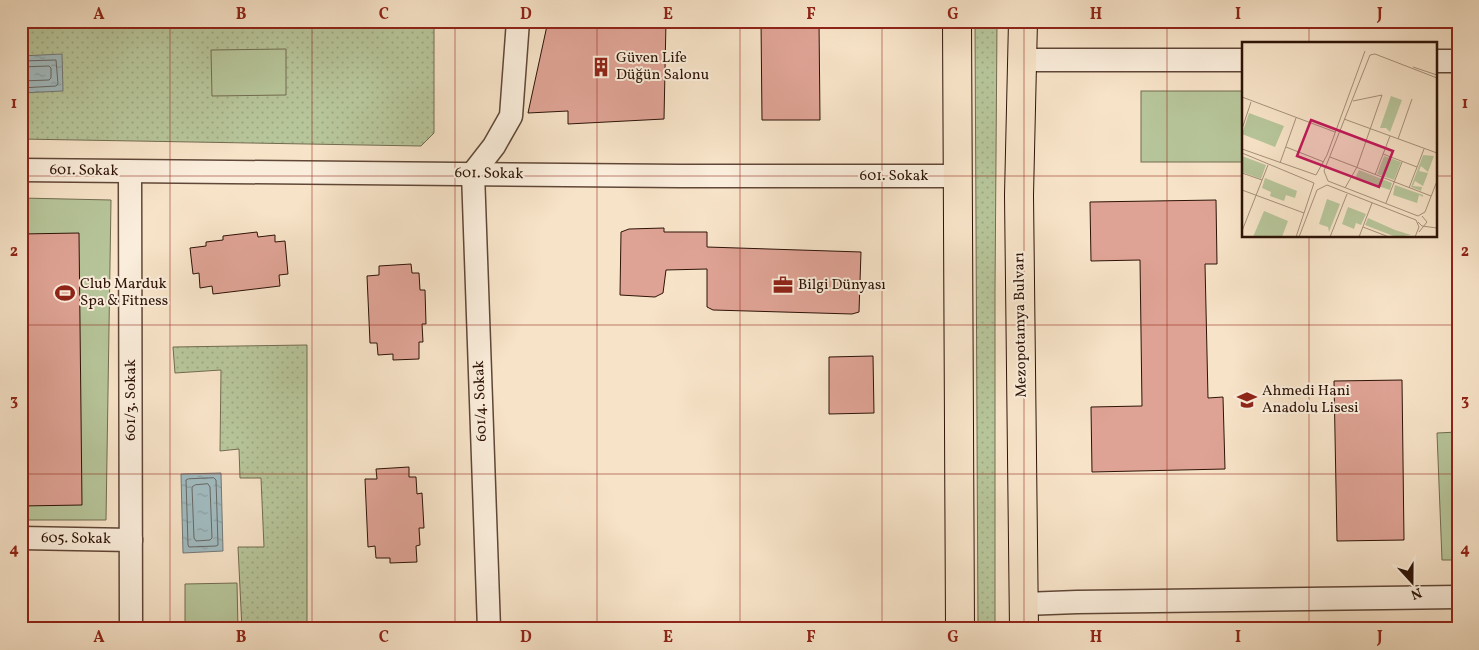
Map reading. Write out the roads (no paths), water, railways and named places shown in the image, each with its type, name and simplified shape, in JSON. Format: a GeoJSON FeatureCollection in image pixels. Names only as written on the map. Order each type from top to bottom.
{"type":"FeatureCollection","features":[{"type":"Feature","properties":{"kind":"main road"},"geometry":{"type":"LineString","coordinates":[[957,21],[960,629]]}},
{"type":"Feature","properties":{"kind":"main road","name":"Mezopotamya Bulvarı"},"geometry":{"type":"LineString","coordinates":[[1022,21],[1019,195],[1024,616]]}},
{"type":"Feature","properties":{"kind":"street"},"geometry":{"type":"LineString","coordinates":[[473,173],[494,146],[511,116],[518,21]]}},
{"type":"Feature","properties":{"kind":"street"},"geometry":{"type":"LineString","coordinates":[[1022,60],[1242,60]]}},
{"type":"Feature","properties":{"kind":"street"},"geometry":{"type":"LineString","coordinates":[[1436,61],[1458,61]]}},
{"type":"Feature","properties":{"kind":"street","name":"601. Sokak"},"geometry":{"type":"LineString","coordinates":[[21,170],[680,176],[957,176]]}},
{"type":"Feature","properties":{"kind":"street","name":"601/3. Sokak"},"geometry":{"type":"LineString","coordinates":[[130,172],[131,629]]}},
{"type":"Feature","properties":{"kind":"street","name":"601/4. Sokak"},"geometry":{"type":"LineString","coordinates":[[473,173],[489,629]]}},
{"type":"Feature","properties":{"kind":"street","name":"605. Sokak"},"geometry":{"type":"LineString","coordinates":[[21,538],[131,540]]}},
{"type":"Feature","properties":{"kind":"street"},"geometry":{"type":"LineString","coordinates":[[1024,616],[1077,602],[1458,597]]}},
{"type":"Feature","properties":{"kind":"water"},"geometry":{"type":"Polygon","coordinates":[[[62,54],[63,91],[21,93],[21,56],[62,54]]]}},
{"type":"Feature","properties":{"kind":"water"},"geometry":{"type":"Polygon","coordinates":[[[221,473],[223,551],[183,553],[181,474],[221,473]]]}},
{"type":"Feature","properties":{"kind":"place","name":"Güven Life Düğün Salonu"},"geometry":{"type":"Point","coordinates":[601,67]}},
{"type":"Feature","properties":{"kind":"place","name":"Bilgi Dünyası"},"geometry":{"type":"Point","coordinates":[783,285]}},
{"type":"Feature","properties":{"kind":"place","name":"Club Marduk Spa & Fitness"},"geometry":{"type":"Point","coordinates":[65,293]}},
{"type":"Feature","properties":{"kind":"place","name":"Ahmedi Hani Anadolu Lisesi"},"geometry":{"type":"Point","coordinates":[1247,400]}}]}
